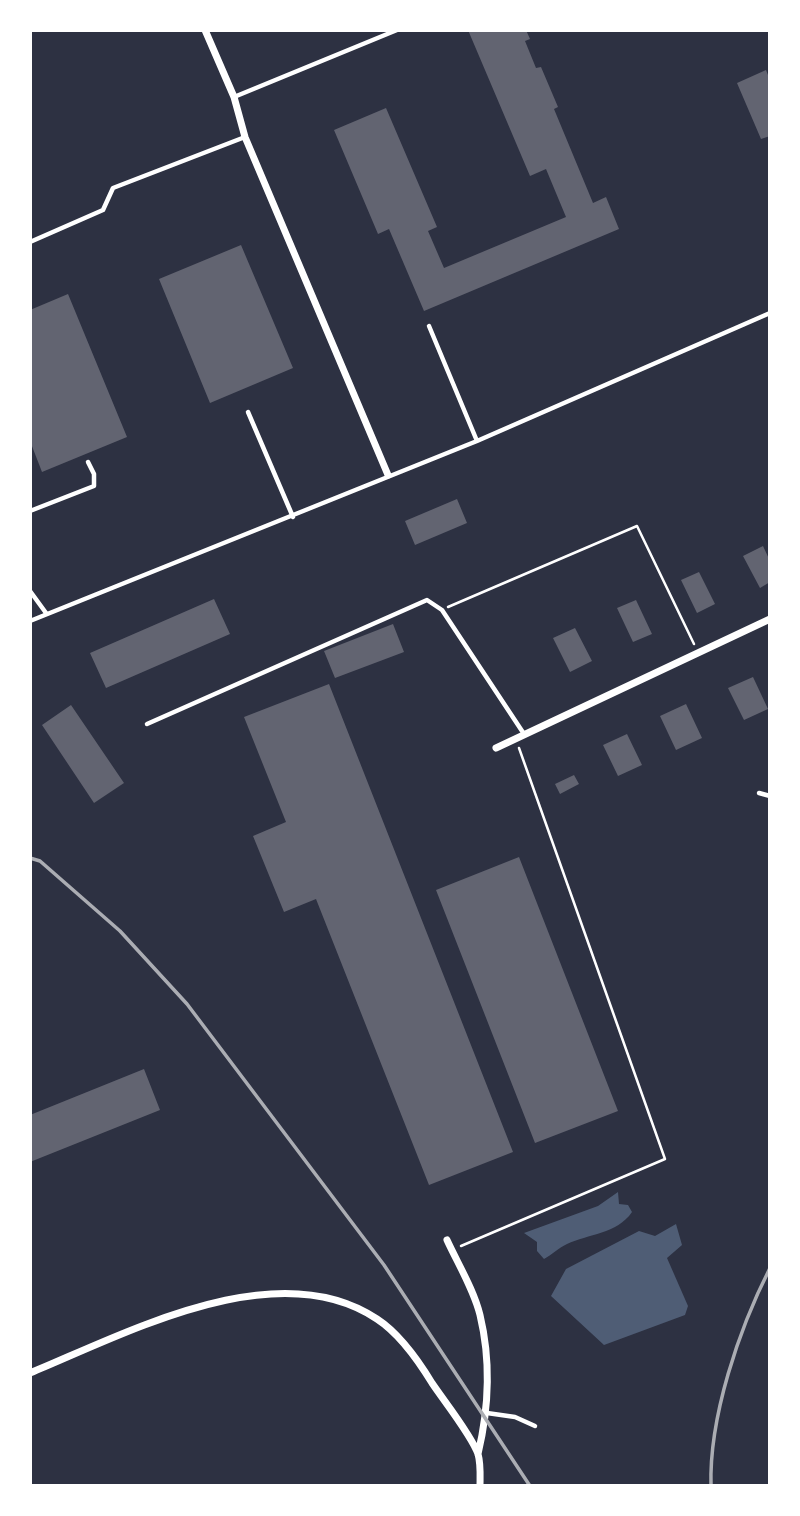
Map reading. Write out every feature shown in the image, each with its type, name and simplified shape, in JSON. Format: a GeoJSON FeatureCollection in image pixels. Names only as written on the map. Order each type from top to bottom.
{"type":"FeatureCollection","features":[{"type":"Feature","properties":{"kind":"street"},"geometry":{"type":"LineString","coordinates":[[205,30],[234,97],[245,137],[388,475]]}},
{"type":"Feature","properties":{"kind":"street"},"geometry":{"type":"LineString","coordinates":[[496,748],[770,619]]}},
{"type":"Feature","properties":{"kind":"street"},"geometry":{"type":"LineString","coordinates":[[447,1240],[480,1313],[488,1388],[487,1413],[478,1454],[480,1486]]}},
{"type":"Feature","properties":{"kind":"street"},"geometry":{"type":"LineString","coordinates":[[30,1373],[128,1333],[231,1296],[287,1291],[331,1299],[377,1319],[416,1357],[478,1454]]}},
{"type":"Feature","properties":{"kind":"lane"},"geometry":{"type":"LineString","coordinates":[[234,97],[397,30]]}},
{"type":"Feature","properties":{"kind":"lane"},"geometry":{"type":"LineString","coordinates":[[30,242],[103,210],[113,188],[245,137]]}},
{"type":"Feature","properties":{"kind":"lane"},"geometry":{"type":"LineString","coordinates":[[30,621],[477,441],[770,313]]}},
{"type":"Feature","properties":{"kind":"lane"},"geometry":{"type":"LineString","coordinates":[[429,326],[477,441]]}},
{"type":"Feature","properties":{"kind":"lane"},"geometry":{"type":"LineString","coordinates":[[248,412],[293,517]]}},
{"type":"Feature","properties":{"kind":"lane"},"geometry":{"type":"LineString","coordinates":[[30,511],[93,486],[94,474],[88,462]]}},
{"type":"Feature","properties":{"kind":"lane"},"geometry":{"type":"LineString","coordinates":[[30,591],[47,613]]}},
{"type":"Feature","properties":{"kind":"lane"},"geometry":{"type":"LineString","coordinates":[[147,724],[427,600],[442,610],[524,734]]}},
{"type":"Feature","properties":{"kind":"lane"},"geometry":{"type":"LineString","coordinates":[[759,793],[770,796]]}},
{"type":"Feature","properties":{"kind":"lane"},"geometry":{"type":"LineString","coordinates":[[487,1413],[515,1417],[535,1426]]}},
{"type":"Feature","properties":{"kind":"path"},"geometry":{"type":"LineString","coordinates":[[442,610],[637,526],[698,653]]}},
{"type":"Feature","properties":{"kind":"path"},"geometry":{"type":"LineString","coordinates":[[452,1251],[475,1238],[665,1159],[515,738]]}},
{"type":"Feature","properties":{"kind":"water"},"geometry":{"type":"Polygon","coordinates":[[[618,1192],[619,1204],[628,1205],[632,1212],[626,1219],[610,1229],[567,1244],[544,1259],[537,1251],[537,1242],[524,1233],[598,1206],[618,1192]]]}},
{"type":"Feature","properties":{"kind":"water"},"geometry":{"type":"Polygon","coordinates":[[[676,1224],[682,1245],[667,1258],[688,1306],[685,1315],[604,1345],[551,1296],[566,1269],[639,1231],[655,1236],[676,1224]]]}},
{"type":"Feature","properties":{"kind":"building"},"geometry":{"type":"Polygon","coordinates":[[[468,30],[526,30],[530,39],[525,41],[536,68],[541,67],[558,107],[554,109],[593,203],[606,197],[619,229],[424,311],[389,229],[378,234],[334,130],[386,108],[437,227],[428,231],[444,268],[566,217],[546,169],[530,176],[468,30]]]}},
{"type":"Feature","properties":{"kind":"building"},"geometry":{"type":"Polygon","coordinates":[[[766,70],[770,80],[770,136],[761,139],[737,83],[766,70]]]}},
{"type":"Feature","properties":{"kind":"building"},"geometry":{"type":"Polygon","coordinates":[[[241,245],[293,368],[210,403],[159,279],[241,245]]]}},
{"type":"Feature","properties":{"kind":"building"},"geometry":{"type":"Polygon","coordinates":[[[68,294],[127,437],[42,472],[30,441],[30,310],[68,294]]]}},
{"type":"Feature","properties":{"kind":"building"},"geometry":{"type":"Polygon","coordinates":[[[457,499],[467,523],[415,545],[405,521],[457,499]]]}},
{"type":"Feature","properties":{"kind":"building"},"geometry":{"type":"Polygon","coordinates":[[[763,546],[770,561],[770,582],[760,588],[743,556],[763,546]]]}},
{"type":"Feature","properties":{"kind":"building"},"geometry":{"type":"Polygon","coordinates":[[[699,572],[715,604],[697,613],[681,580],[699,572]]]}},
{"type":"Feature","properties":{"kind":"building"},"geometry":{"type":"Polygon","coordinates":[[[214,599],[230,634],[106,688],[90,653],[214,599]]]}},
{"type":"Feature","properties":{"kind":"building"},"geometry":{"type":"Polygon","coordinates":[[[636,600],[652,634],[633,642],[617,608],[636,600]]]}},
{"type":"Feature","properties":{"kind":"building"},"geometry":{"type":"Polygon","coordinates":[[[393,624],[404,652],[335,678],[324,651],[393,624]]]}},
{"type":"Feature","properties":{"kind":"building"},"geometry":{"type":"Polygon","coordinates":[[[575,628],[592,661],[570,672],[553,638],[575,628]]]}},
{"type":"Feature","properties":{"kind":"building"},"geometry":{"type":"Polygon","coordinates":[[[753,677],[768,709],[744,720],[728,688],[753,677]]]}},
{"type":"Feature","properties":{"kind":"building"},"geometry":{"type":"Polygon","coordinates":[[[329,684],[513,1152],[429,1185],[316,899],[284,912],[253,836],[286,822],[244,717],[329,684]]]}},
{"type":"Feature","properties":{"kind":"building"},"geometry":{"type":"Polygon","coordinates":[[[686,704],[702,738],[676,750],[660,716],[686,704]]]}},
{"type":"Feature","properties":{"kind":"building"},"geometry":{"type":"Polygon","coordinates":[[[71,705],[124,783],[94,803],[42,725],[71,705]]]}},
{"type":"Feature","properties":{"kind":"building"},"geometry":{"type":"Polygon","coordinates":[[[627,734],[642,765],[618,776],[603,745],[627,734]]]}},
{"type":"Feature","properties":{"kind":"building"},"geometry":{"type":"Polygon","coordinates":[[[574,775],[579,784],[560,794],[555,784],[574,775]]]}},
{"type":"Feature","properties":{"kind":"building"},"geometry":{"type":"Polygon","coordinates":[[[519,857],[618,1111],[535,1143],[436,890],[519,857]]]}},
{"type":"Feature","properties":{"kind":"building"},"geometry":{"type":"Polygon","coordinates":[[[144,1069],[160,1110],[30,1162],[30,1115],[144,1069]]]}},
{"type":"Feature","properties":{"kind":"railway"},"geometry":{"type":"LineString","coordinates":[[30,858],[40,861],[120,931],[187,1004],[384,1265],[530,1486]]}},
{"type":"Feature","properties":{"kind":"railway"},"geometry":{"type":"LineString","coordinates":[[711,1486],[715,1431],[728,1374],[747,1318],[770,1268]]}}]}
